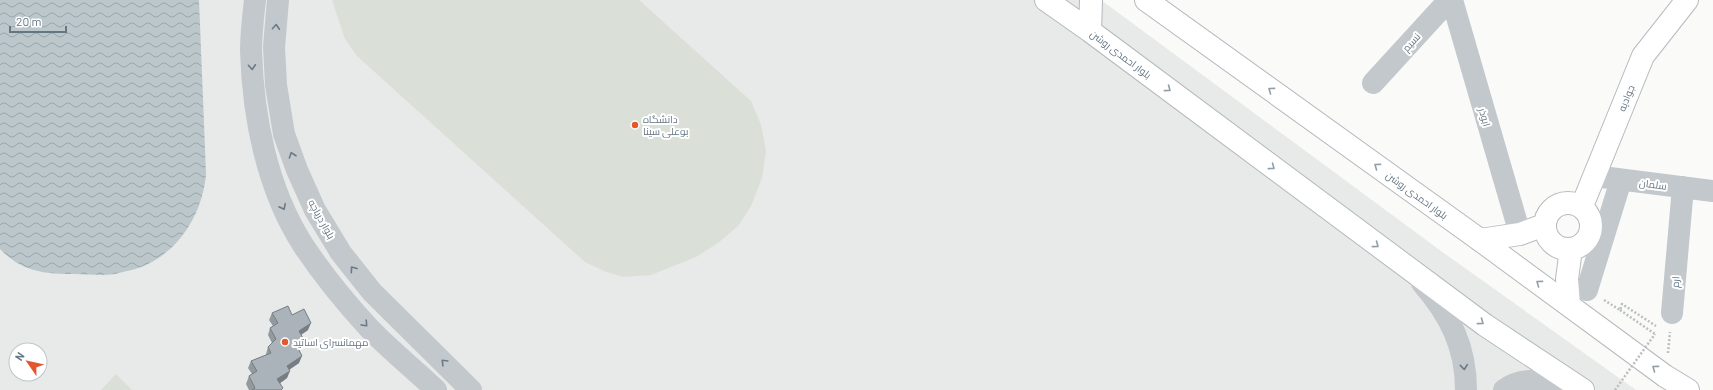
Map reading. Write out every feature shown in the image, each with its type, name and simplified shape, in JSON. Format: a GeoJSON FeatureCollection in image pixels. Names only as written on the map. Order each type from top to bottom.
{"type":"FeatureCollection","features":[{"type":"Feature","properties":{"kind":"main road","name":"بلوار احمدی روشن"},"geometry":{"type":"LineString","coordinates":[[1046,0],[1090,31],[1485,325],[1580,388]]}},
{"type":"Feature","properties":{"kind":"main road"},"geometry":{"type":"LineString","coordinates":[[1090,31],[1091,0]]}},
{"type":"Feature","properties":{"kind":"main road","name":"بلوار احمدی روشن"},"geometry":{"type":"LineString","coordinates":[[1146,0],[1480,240],[1665,376],[1688,390]]}},
{"type":"Feature","properties":{"kind":"main road","name":"جوادیه"},"geometry":{"type":"LineString","coordinates":[[1582,206],[1643,56],[1687,0]]}},
{"type":"Feature","properties":{"kind":"main road"},"geometry":{"type":"LineString","coordinates":[[1572,202],[1582,206],[1589,215],[1592,226],[1589,236],[1582,245],[1571,249],[1561,248],[1552,243],[1547,235],[1544,225],[1547,216],[1553,207],[1562,203],[1572,202]]}},
{"type":"Feature","properties":{"kind":"main road"},"geometry":{"type":"LineString","coordinates":[[1480,240],[1520,234],[1544,225]]}},
{"type":"Feature","properties":{"kind":"main road"},"geometry":{"type":"LineString","coordinates":[[1569,305],[1567,279],[1571,249]]}},
{"type":"Feature","properties":{"kind":"street"},"geometry":{"type":"LineString","coordinates":[[254,0],[251,50],[254,93],[263,147],[279,198],[303,244],[335,289],[371,330],[436,390]]}},
{"type":"Feature","properties":{"kind":"street","name":"بلوار دریاچه"},"geometry":{"type":"LineString","coordinates":[[278,0],[274,47],[276,85],[284,134],[297,170],[315,210],[341,253],[372,292],[471,390]]}},
{"type":"Feature","properties":{"kind":"street","name":"نسیم"},"geometry":{"type":"LineString","coordinates":[[1373,83],[1450,0]]}},
{"type":"Feature","properties":{"kind":"street","name":"ابوذر"},"geometry":{"type":"LineString","coordinates":[[1450,0],[1520,234]]}},
{"type":"Feature","properties":{"kind":"street","name":"سلمان"},"geometry":{"type":"LineString","coordinates":[[1594,176],[1683,187],[1712,185]]}},
{"type":"Feature","properties":{"kind":"street"},"geometry":{"type":"LineString","coordinates":[[1588,290],[1621,180]]}},
{"type":"Feature","properties":{"kind":"street","name":"ارم"},"geometry":{"type":"LineString","coordinates":[[1665,324],[1683,187]]}},
{"type":"Feature","properties":{"kind":"street"},"geometry":{"type":"LineString","coordinates":[[1402,264],[1434,297],[1447,316],[1458,340],[1463,359],[1466,390]]}},
{"type":"Feature","properties":{"kind":"street"},"geometry":{"type":"LineString","coordinates":[[1504,390],[1514,384],[1525,381],[1538,381],[1580,388]]}},
{"type":"Feature","properties":{"kind":"path"},"geometry":{"type":"LineString","coordinates":[[1588,290],[1654,334],[1615,390]]}},
{"type":"Feature","properties":{"kind":"path"},"geometry":{"type":"LineString","coordinates":[[1620,310],[1622,304],[1665,324],[1670,336],[1665,376]]}},
{"type":"Feature","properties":{"kind":"path"},"geometry":{"type":"LineString","coordinates":[[1665,324],[1670,336]]}},
{"type":"Feature","properties":{"kind":"shaded area","name":"دانشگاه بوعلی سینا"},"geometry":{"type":"Polygon","coordinates":[[[0,0],[1101,0],[1441,251],[1636,390],[0,390],[0,0]]]}},
{"type":"Feature","properties":{"kind":"shaded area"},"geometry":{"type":"Polygon","coordinates":[[[332,0],[639,0],[751,101],[761,125],[766,151],[762,178],[751,206],[739,225],[718,243],[696,257],[651,275],[623,277],[604,271],[585,262],[357,56],[345,39],[332,0]]]}},
{"type":"Feature","properties":{"kind":"shaded area"},"geometry":{"type":"Polygon","coordinates":[[[116,374],[132,390],[101,390],[116,374]]]}},
{"type":"Feature","properties":{"kind":"water"},"geometry":{"type":"Polygon","coordinates":[[[0,0],[199,0],[206,174],[201,201],[196,213],[181,237],[162,256],[146,265],[110,275],[53,273],[25,267],[8,257],[0,249],[0,0]]]}},
{"type":"Feature","properties":{"kind":"building"},"geometry":{"type":"Polygon","coordinates":[[[288,306],[292,315],[304,309],[311,323],[299,331],[304,340],[297,346],[302,356],[287,366],[290,371],[277,379],[283,388],[281,390],[252,390],[255,388],[249,376],[257,371],[251,361],[271,353],[268,347],[276,339],[270,328],[278,323],[272,313],[288,306]]]}},
{"type":"Feature","properties":{"kind":"place","name":"دانشگاه بوعلی سینا"},"geometry":{"type":"Point","coordinates":[635,125]}},
{"type":"Feature","properties":{"kind":"place","name":"مهمانسرای اساتید"},"geometry":{"type":"Point","coordinates":[285,342]}}]}
